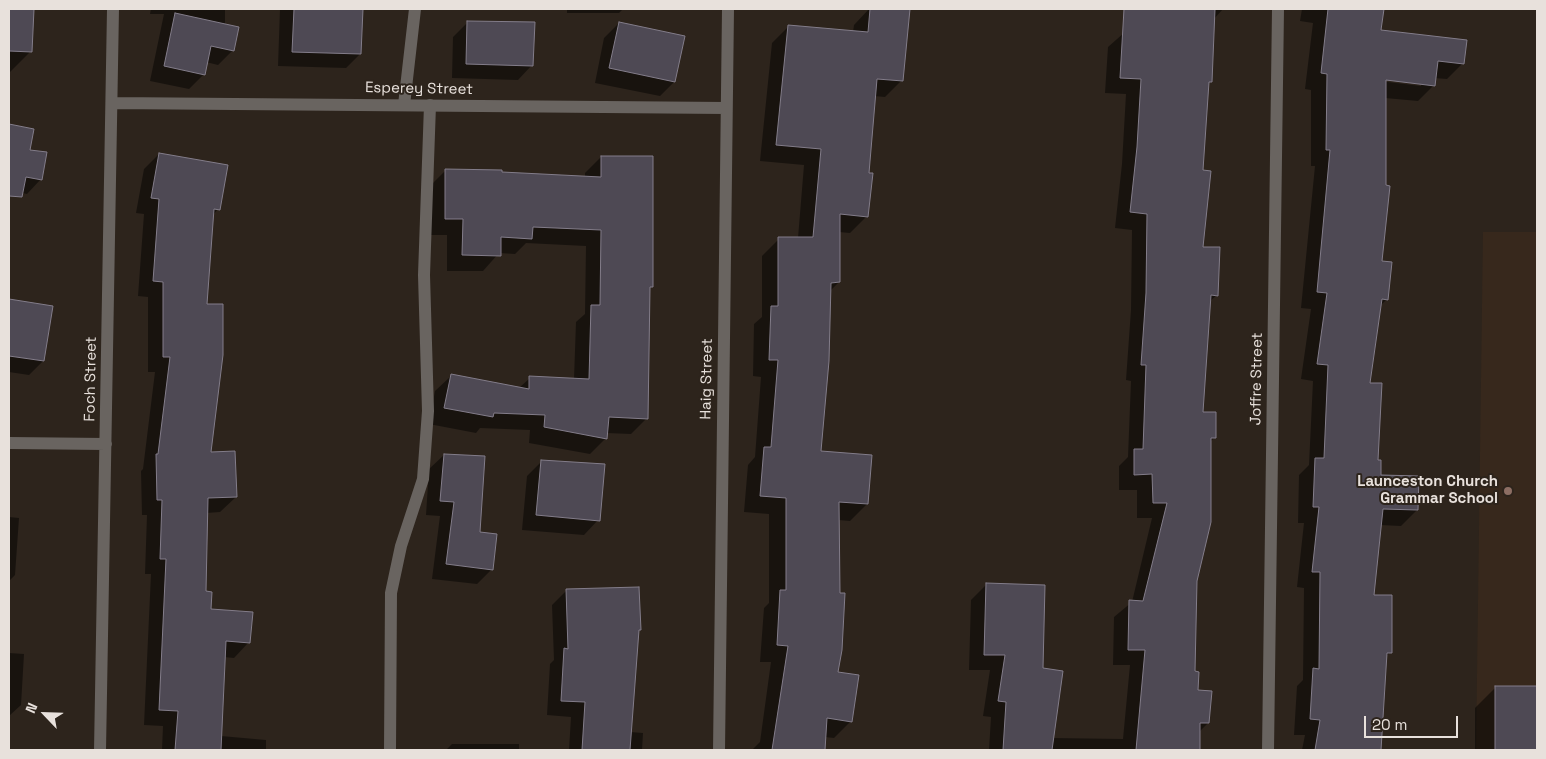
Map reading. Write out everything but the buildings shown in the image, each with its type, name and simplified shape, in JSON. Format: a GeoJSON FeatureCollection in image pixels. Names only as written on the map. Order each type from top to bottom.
{"type":"FeatureCollection","features":[{"type":"Feature","properties":{"kind":"street","name":"Foch Street"},"geometry":{"type":"LineString","coordinates":[[100,750],[113,9]]}},
{"type":"Feature","properties":{"kind":"street"},"geometry":{"type":"LineString","coordinates":[[404,105],[415,9]]}},
{"type":"Feature","properties":{"kind":"street","name":"Haig Street"},"geometry":{"type":"LineString","coordinates":[[719,750],[728,9]]}},
{"type":"Feature","properties":{"kind":"street","name":"Joffre Street"},"geometry":{"type":"LineString","coordinates":[[1268,750],[1278,9]]}},
{"type":"Feature","properties":{"kind":"street","name":"Esperey Street"},"geometry":{"type":"LineString","coordinates":[[112,103],[726,108]]}},
{"type":"Feature","properties":{"kind":"street"},"geometry":{"type":"LineString","coordinates":[[390,750],[391,593],[401,546],[422,479],[428,411],[424,275],[430,105]]}},
{"type":"Feature","properties":{"kind":"street"},"geometry":{"type":"LineString","coordinates":[[9,443],[106,444]]}},
{"type":"Feature","properties":{"kind":"shaded area","name":"Launceston Church Grammar School"},"geometry":{"type":"Polygon","coordinates":[[[1483,232],[1537,232],[1537,750],[1476,750],[1483,232]]]}},
{"type":"Feature","properties":{"kind":"place","name":"Launceston Church Grammar School"},"geometry":{"type":"Point","coordinates":[1508,491]}}]}
